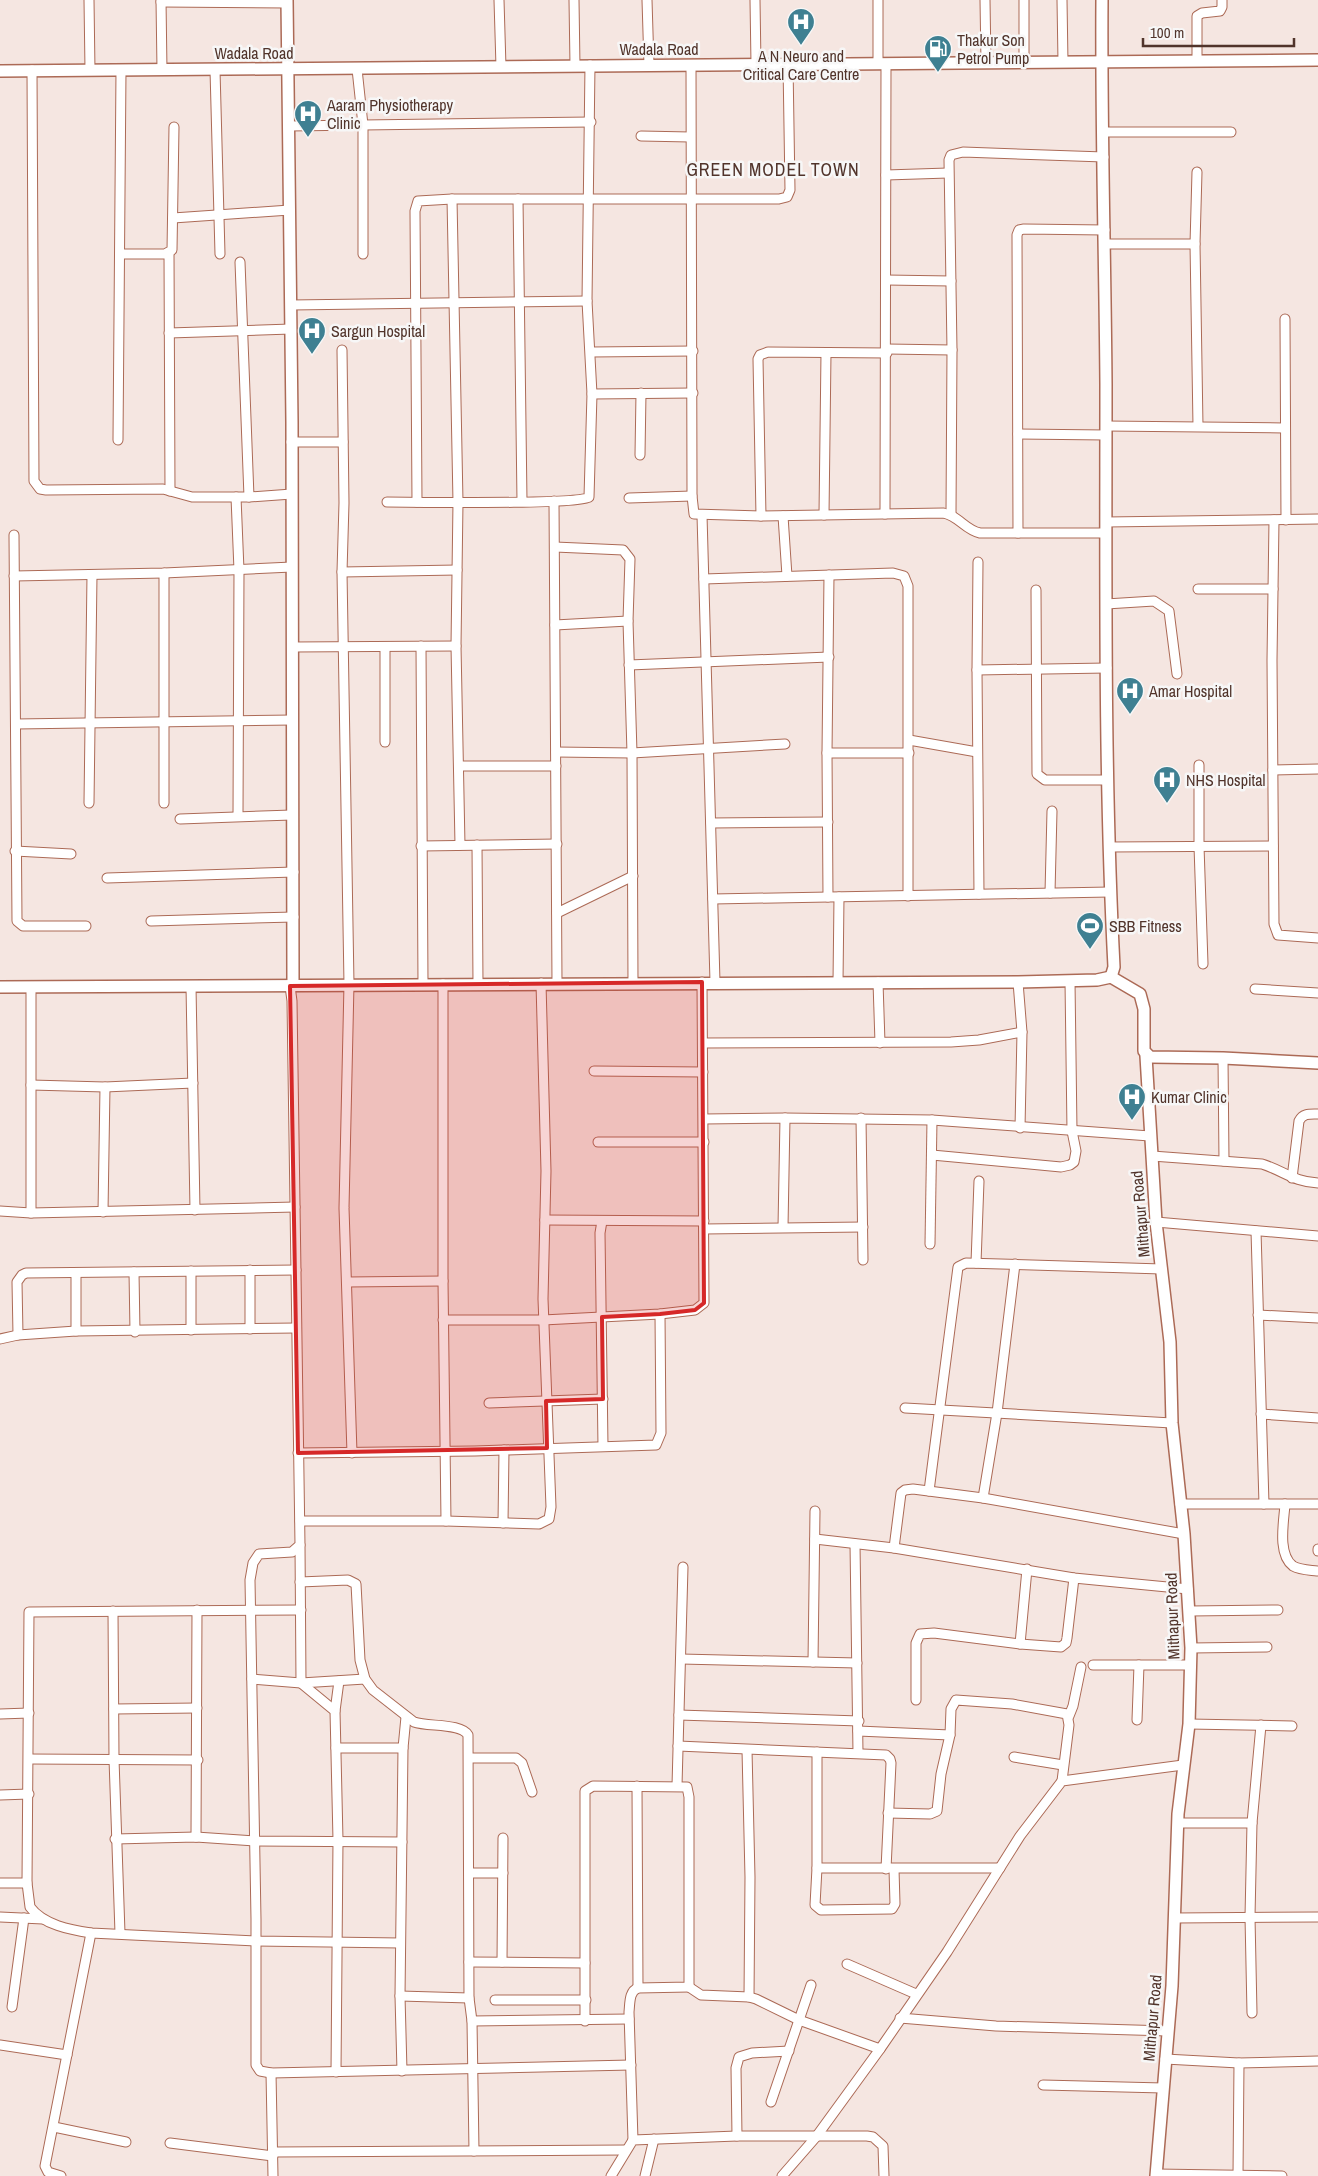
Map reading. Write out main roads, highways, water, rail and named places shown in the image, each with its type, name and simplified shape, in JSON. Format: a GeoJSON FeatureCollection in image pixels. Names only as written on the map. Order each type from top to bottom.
{"type":"FeatureCollection","features":[{"type":"Feature","properties":{"kind":"place","name":"A N Neuro and Critical Care Centre"},"geometry":{"type":"Point","coordinates":[801,46]}},
{"type":"Feature","properties":{"kind":"place","name":"Thakur Son Petrol Pump"},"geometry":{"type":"Point","coordinates":[938,73]}},
{"type":"Feature","properties":{"kind":"place","name":"Aaram Physiotherapy Clinic"},"geometry":{"type":"Point","coordinates":[308,138]}},
{"type":"Feature","properties":{"kind":"place","name":"Sargun Hospital"},"geometry":{"type":"Point","coordinates":[312,355]}},
{"type":"Feature","properties":{"kind":"place","name":"Amar Hospital"},"geometry":{"type":"Point","coordinates":[1130,715]}},
{"type":"Feature","properties":{"kind":"place","name":"NHS Hospital"},"geometry":{"type":"Point","coordinates":[1167,804]}},
{"type":"Feature","properties":{"kind":"place","name":"SBB Fitness"},"geometry":{"type":"Point","coordinates":[1090,950]}},
{"type":"Feature","properties":{"kind":"place","name":"Kumar Clinic"},"geometry":{"type":"Point","coordinates":[1132,1121]}},
{"type":"Feature","properties":{"kind":"district","name":"GREEN MODEL TOWN"},"geometry":{"type":"Point","coordinates":[773,169]}}]}
